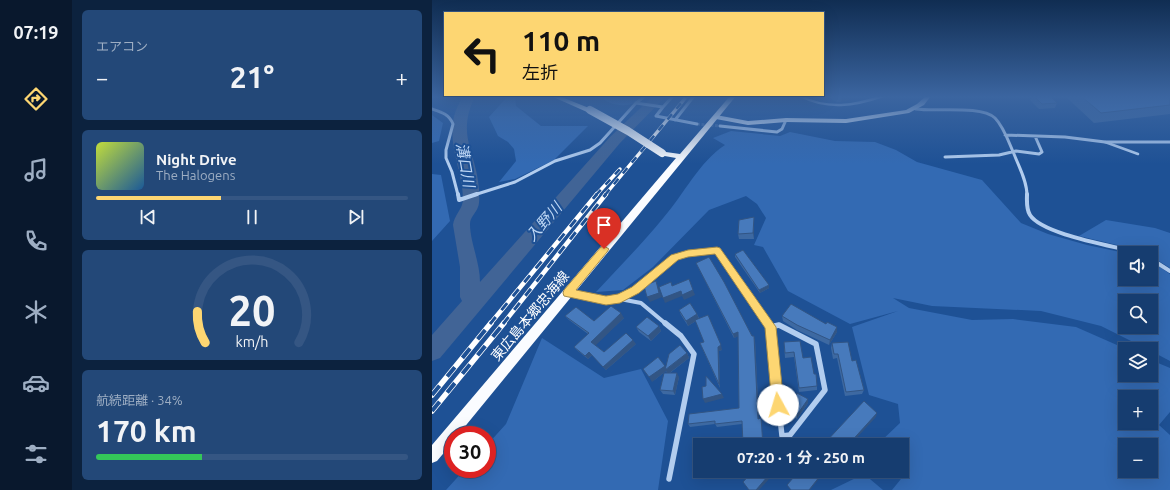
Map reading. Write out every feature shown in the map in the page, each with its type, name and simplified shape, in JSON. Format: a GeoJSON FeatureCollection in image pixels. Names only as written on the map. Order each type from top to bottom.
{"type":"FeatureCollection","features":[{"type":"Feature","properties":{"kind":"main road"},"geometry":{"type":"LineString","coordinates":[[606,119],[662,153],[682,157]]}},
{"type":"Feature","properties":{"kind":"main road","name":"東広島本郷忠海線"},"geometry":{"type":"LineString","coordinates":[[432,456],[682,157],[718,121]]}},
{"type":"Feature","properties":{"kind":"street"},"geometry":{"type":"LineString","coordinates":[[450,119],[453,123],[454,130],[445,151],[446,159],[452,172],[459,200],[515,182],[555,162],[590,150],[600,143],[623,119]]}},
{"type":"Feature","properties":{"kind":"street"},"geometry":{"type":"LineString","coordinates":[[670,119],[697,124]]}},
{"type":"Feature","properties":{"kind":"street"},"geometry":{"type":"LineString","coordinates":[[718,121],[748,123],[786,120],[846,121],[860,119]]}},
{"type":"Feature","properties":{"kind":"street"},"geometry":{"type":"LineString","coordinates":[[996,119],[1005,135],[1026,189],[1028,212],[1033,218],[1066,234],[1118,248]]}},
{"type":"Feature","properties":{"kind":"street"},"geometry":{"type":"LineString","coordinates":[[718,121],[777,132],[782,129],[786,120]]}},
{"type":"Feature","properties":{"kind":"street"},"geometry":{"type":"LineString","coordinates":[[1005,135],[1065,137],[1105,142],[1170,142]]}},
{"type":"Feature","properties":{"kind":"street"},"geometry":{"type":"LineString","coordinates":[[945,157],[980,156],[1016,151],[1039,154],[1042,152],[1035,136]]}},
{"type":"Feature","properties":{"kind":"street"},"geometry":{"type":"LineString","coordinates":[[568,293],[606,300],[620,298],[636,290],[674,258],[688,254],[717,250],[770,327],[782,436],[790,435],[825,390],[816,344],[779,325],[770,327]]}},
{"type":"Feature","properties":{"kind":"street"},"geometry":{"type":"LineString","coordinates":[[1158,263],[1170,271]]}},
{"type":"Feature","properties":{"kind":"street"},"geometry":{"type":"LineString","coordinates":[[620,298],[641,303],[681,336],[694,354],[669,479]]}},
{"type":"Feature","properties":{"kind":"lane"},"geometry":{"type":"LineString","coordinates":[[1105,142],[1138,154]]}},
{"type":"Feature","properties":{"kind":"shaded area"},"geometry":{"type":"Polygon","coordinates":[[[432,119],[437,119],[443,123],[439,141],[432,143],[432,119]]]}},
{"type":"Feature","properties":{"kind":"shaded area"},"geometry":{"type":"Polygon","coordinates":[[[490,119],[532,119],[541,126],[588,126],[554,160],[515,179],[499,182],[516,161],[514,149],[508,142],[498,136],[490,119]]]}},
{"type":"Feature","properties":{"kind":"shaded area"},"geometry":{"type":"Polygon","coordinates":[[[731,131],[780,136],[790,132],[835,141],[875,142],[896,150],[917,162],[982,180],[1021,223],[1048,234],[1118,252],[1118,286],[1158,286],[1158,266],[1170,274],[1170,361],[1158,355],[1158,342],[1133,342],[1101,326],[1041,311],[932,306],[893,298],[909,308],[972,320],[1013,319],[1076,327],[1118,345],[1118,382],[1158,382],[1158,363],[1170,368],[1170,412],[1159,425],[1170,435],[1170,490],[892,490],[902,478],[909,478],[909,438],[884,438],[900,423],[898,404],[869,395],[852,327],[898,311],[850,324],[788,291],[763,247],[754,245],[766,218],[757,204],[746,196],[709,210],[653,267],[623,290],[596,292],[656,227],[707,160],[725,145],[713,138],[731,131]]]}},
{"type":"Feature","properties":{"kind":"shaded area"},"geometry":{"type":"Polygon","coordinates":[[[432,174],[441,175],[450,221],[432,241],[432,174]]]}},
{"type":"Feature","properties":{"kind":"shaded area"},"geometry":{"type":"Polygon","coordinates":[[[1106,220],[1155,228],[1170,233],[1170,268],[1158,260],[1158,246],[1121,246],[1079,236],[1106,220]]]}},
{"type":"Feature","properties":{"kind":"shaded area"},"geometry":{"type":"Polygon","coordinates":[[[542,338],[604,378],[641,369],[668,421],[658,490],[446,490],[457,478],[496,478],[496,435],[506,424],[542,338]]]}},
{"type":"Feature","properties":{"kind":"shaded area"},"geometry":{"type":"Polygon","coordinates":[[[856,478],[869,478],[883,490],[831,490],[856,478]]]}},
{"type":"Feature","properties":{"kind":"building"},"geometry":{"type":"Polygon","coordinates":[[[754,217],[753,233],[738,234],[739,220],[754,217]]]}},
{"type":"Feature","properties":{"kind":"building"},"geometry":{"type":"Polygon","coordinates":[[[743,250],[769,285],[759,290],[735,254],[743,250]]]}},
{"type":"Feature","properties":{"kind":"building"},"geometry":{"type":"Polygon","coordinates":[[[709,257],[724,282],[752,336],[754,336],[758,419],[761,418],[762,438],[743,438],[742,421],[715,424],[715,421],[688,424],[689,414],[739,408],[738,332],[733,334],[696,263],[709,257]]]}},
{"type":"Feature","properties":{"kind":"building"},"geometry":{"type":"Polygon","coordinates":[[[689,279],[693,290],[682,295],[681,291],[663,298],[659,287],[671,282],[672,286],[689,279]]]}},
{"type":"Feature","properties":{"kind":"building"},"geometry":{"type":"Polygon","coordinates":[[[656,281],[659,293],[647,297],[644,286],[656,281]]]}},
{"type":"Feature","properties":{"kind":"building"},"geometry":{"type":"Polygon","coordinates":[[[690,303],[697,314],[686,321],[679,310],[690,303]]]}},
{"type":"Feature","properties":{"kind":"building"},"geometry":{"type":"Polygon","coordinates":[[[791,304],[826,324],[827,322],[837,327],[830,340],[797,325],[782,316],[791,304]]]}},
{"type":"Feature","properties":{"kind":"building"},"geometry":{"type":"Polygon","coordinates":[[[611,306],[621,313],[591,342],[604,352],[626,333],[633,340],[603,367],[589,352],[585,356],[574,347],[589,333],[565,316],[576,307],[594,321],[611,306]]]}},
{"type":"Feature","properties":{"kind":"building"},"geometry":{"type":"Polygon","coordinates":[[[708,315],[721,345],[718,347],[719,384],[700,343],[704,342],[695,320],[708,315]]]}},
{"type":"Feature","properties":{"kind":"building"},"geometry":{"type":"Polygon","coordinates":[[[647,317],[659,326],[648,336],[636,327],[647,317]]]}},
{"type":"Feature","properties":{"kind":"building"},"geometry":{"type":"Polygon","coordinates":[[[800,341],[803,358],[811,357],[814,374],[816,374],[817,386],[799,388],[794,352],[785,353],[784,342],[800,341]]]}},
{"type":"Feature","properties":{"kind":"building"},"geometry":{"type":"Polygon","coordinates":[[[848,342],[852,361],[856,360],[864,390],[846,392],[838,354],[834,354],[832,343],[848,342]]]}},
{"type":"Feature","properties":{"kind":"building"},"geometry":{"type":"Polygon","coordinates":[[[680,345],[687,353],[665,370],[669,354],[680,345]]]}},
{"type":"Feature","properties":{"kind":"building"},"geometry":{"type":"Polygon","coordinates":[[[658,357],[665,366],[649,377],[643,369],[658,357]]]}},
{"type":"Feature","properties":{"kind":"building"},"geometry":{"type":"Polygon","coordinates":[[[664,373],[677,373],[673,391],[660,390],[664,373]]]}},
{"type":"Feature","properties":{"kind":"building"},"geometry":{"type":"Polygon","coordinates":[[[706,376],[722,394],[703,399],[702,387],[706,386],[706,376]]]}},
{"type":"Feature","properties":{"kind":"building"},"geometry":{"type":"Polygon","coordinates":[[[797,393],[808,399],[797,415],[787,409],[797,393]]]}},
{"type":"Feature","properties":{"kind":"building"},"geometry":{"type":"Polygon","coordinates":[[[864,401],[877,413],[854,438],[830,438],[864,401]]]}},
{"type":"Feature","properties":{"kind":"building"},"geometry":{"type":"Polygon","coordinates":[[[747,478],[766,478],[756,490],[749,490],[743,482],[747,478]]]}},
{"type":"Feature","properties":{"kind":"building"},"geometry":{"type":"Polygon","coordinates":[[[793,478],[818,478],[809,490],[791,490],[787,485],[793,478]]]}},
{"type":"Feature","properties":{"kind":"waterway","name":"溝口川"},"geometry":{"type":"LineString","coordinates":[[461,119],[460,136],[471,188],[470,207],[462,221],[463,236],[470,267],[470,297],[477,299]]}},
{"type":"Feature","properties":{"kind":"waterway","name":"入野川"},"geometry":{"type":"LineString","coordinates":[[477,299],[615,140],[637,119]]}},
{"type":"Feature","properties":{"kind":"waterway","name":"入野川"},"geometry":{"type":"LineString","coordinates":[[432,351],[477,299]]}},
{"type":"Feature","properties":{"kind":"tunnel"},"geometry":{"type":"LineString","coordinates":[[697,124],[720,126]]}},
{"type":"Feature","properties":{"kind":"railway"},"geometry":{"type":"LineString","coordinates":[[605,195],[668,119]]}},
{"type":"Feature","properties":{"kind":"railway"},"geometry":{"type":"LineString","coordinates":[[596,195],[620,169]]}},
{"type":"Feature","properties":{"kind":"railway"},"geometry":{"type":"LineString","coordinates":[[490,324],[597,194]]}},
{"type":"Feature","properties":{"kind":"railway"},"geometry":{"type":"LineString","coordinates":[[503,324],[606,194]]}},
{"type":"Feature","properties":{"kind":"railway"},"geometry":{"type":"LineString","coordinates":[[432,395],[491,323]]}},
{"type":"Feature","properties":{"kind":"railway"},"geometry":{"type":"LineString","coordinates":[[432,411],[504,323]]}},
{"type":"Feature","properties":{"kind":"route"},"geometry":{"type":"LineString","coordinates":[[604,249],[568,293],[606,300],[620,298],[636,290],[674,258],[688,254],[717,250],[770,327],[778,405]]}}]}
